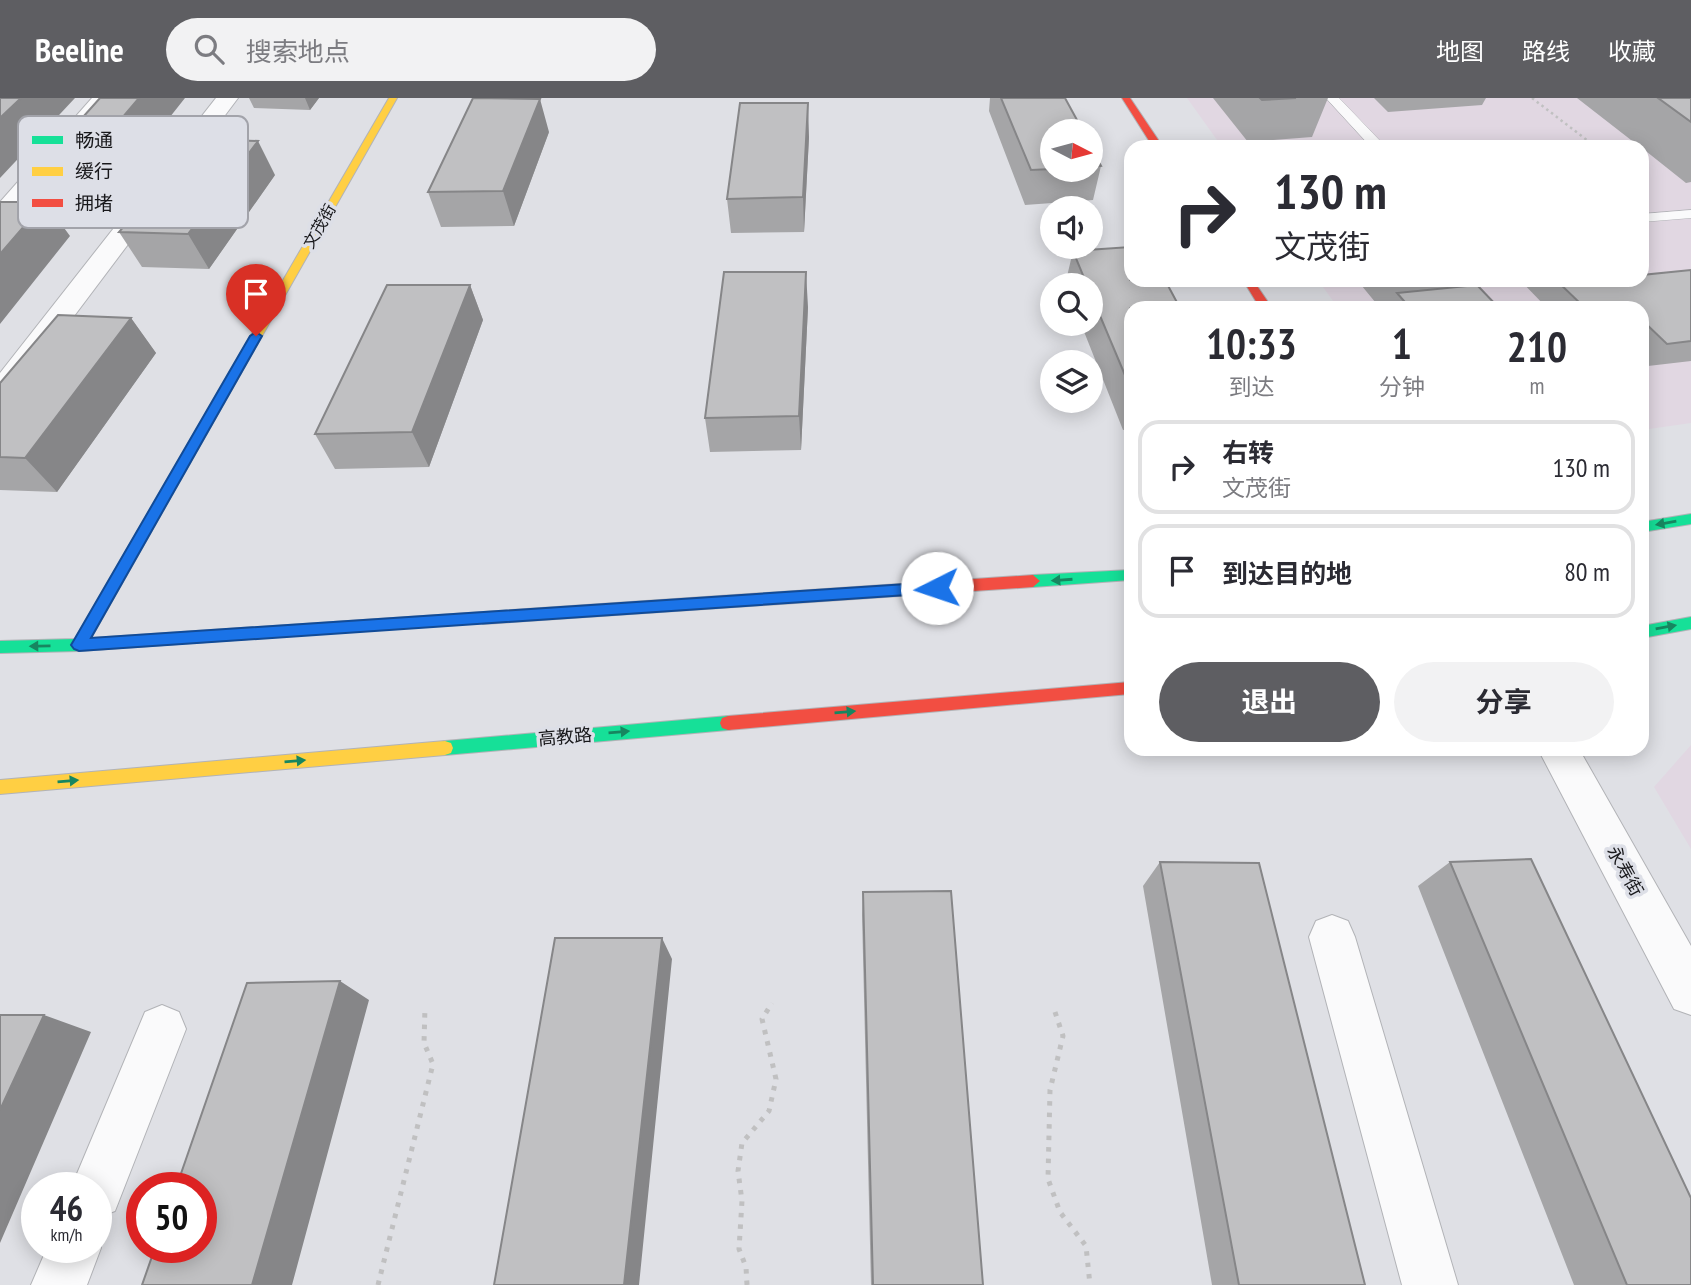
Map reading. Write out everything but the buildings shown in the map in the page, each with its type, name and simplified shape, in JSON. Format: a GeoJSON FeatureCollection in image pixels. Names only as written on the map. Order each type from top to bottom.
{"type":"FeatureCollection","features":[{"type":"Feature","properties":{"kind":"main road","name":"文茂街"},"geometry":{"type":"LineString","coordinates":[[79,645],[393,98]]}},
{"type":"Feature","properties":{"kind":"main road"},"geometry":{"type":"LineString","coordinates":[[1125,98],[1153,140]]}},
{"type":"Feature","properties":{"kind":"main road"},"geometry":{"type":"LineString","coordinates":[[1649,526],[1691,519]]}},
{"type":"Feature","properties":{"kind":"main road"},"geometry":{"type":"LineString","coordinates":[[0,647],[79,645],[1124,575]]}},
{"type":"Feature","properties":{"kind":"main road"},"geometry":{"type":"LineString","coordinates":[[1649,631],[1691,623]]}},
{"type":"Feature","properties":{"kind":"main road","name":"高教路"},"geometry":{"type":"LineString","coordinates":[[0,787],[1124,689]]}},
{"type":"Feature","properties":{"kind":"street"},"geometry":{"type":"LineString","coordinates":[[88,116],[104,98]]}},
{"type":"Feature","properties":{"kind":"street"},"geometry":{"type":"LineString","coordinates":[[213,116],[227,98]]}},
{"type":"Feature","properties":{"kind":"street"},"geometry":{"type":"LineString","coordinates":[[0,217],[18,196]]}},
{"type":"Feature","properties":{"kind":"street"},"geometry":{"type":"LineString","coordinates":[[0,393],[127,228]]}},
{"type":"Feature","properties":{"kind":"street","name":"永寿街"},"geometry":{"type":"LineString","coordinates":[[1562,756],[1691,992]]}},
{"type":"Feature","properties":{"kind":"street"},"geometry":{"type":"LineString","coordinates":[[1332,937],[1430,1285]]}},
{"type":"Feature","properties":{"kind":"street"},"geometry":{"type":"LineString","coordinates":[[104,1172],[162,1029]]}},
{"type":"Feature","properties":{"kind":"street"},"geometry":{"type":"LineString","coordinates":[[59,1285],[68,1263]]}},
{"type":"Feature","properties":{"kind":"lane"},"geometry":{"type":"LineString","coordinates":[[1332,98],[1372,140]]}},
{"type":"Feature","properties":{"kind":"lane"},"geometry":{"type":"LineString","coordinates":[[1649,217],[1691,214]]}},
{"type":"Feature","properties":{"kind":"path"},"geometry":{"type":"LineString","coordinates":[[1532,98],[1587,140]]}},
{"type":"Feature","properties":{"kind":"path"},"geometry":{"type":"LineString","coordinates":[[747,1285],[746,1267],[739,1249],[741,1201],[738,1171],[742,1143],[769,1111],[776,1079],[762,1019],[772,1003]]}},
{"type":"Feature","properties":{"kind":"path"},"geometry":{"type":"LineString","coordinates":[[377,1285],[393,1235],[411,1141],[433,1064],[424,1043],[425,1007]]}},
{"type":"Feature","properties":{"kind":"path"},"geometry":{"type":"LineString","coordinates":[[1055,1012],[1063,1036],[1050,1090],[1048,1179],[1060,1212],[1086,1246],[1090,1285]]}},
{"type":"Feature","properties":{"kind":"shaded area"},"geometry":{"type":"Polygon","coordinates":[[[1187,98],[1691,98],[1691,423],[1649,429],[1649,301],[1333,301],[1323,287],[1649,287],[1649,140],[1217,140],[1187,98]]]}},
{"type":"Feature","properties":{"kind":"shaded area"},"geometry":{"type":"Polygon","coordinates":[[[1691,745],[1691,849],[1654,787],[1691,745]]]}},
{"type":"Feature","properties":{"kind":"traffic: fast"},"geometry":{"type":"LineString","coordinates":[[79,645],[231,380]]}},
{"type":"Feature","properties":{"kind":"traffic: fast"},"geometry":{"type":"LineString","coordinates":[[1649,526],[1691,519]]}},
{"type":"Feature","properties":{"kind":"traffic: fast"},"geometry":{"type":"LineString","coordinates":[[1033,581],[1124,575]]}},
{"type":"Feature","properties":{"kind":"traffic: fast"},"geometry":{"type":"LineString","coordinates":[[0,647],[79,645],[483,618]]}},
{"type":"Feature","properties":{"kind":"traffic: fast"},"geometry":{"type":"LineString","coordinates":[[1649,631],[1691,623]]}},
{"type":"Feature","properties":{"kind":"traffic: fast"},"geometry":{"type":"LineString","coordinates":[[445,748],[728,723]]}},
{"type":"Feature","properties":{"kind":"traffic: slow"},"geometry":{"type":"LineString","coordinates":[[231,380],[393,98]]}},
{"type":"Feature","properties":{"kind":"traffic: slow"},"geometry":{"type":"LineString","coordinates":[[0,787],[445,748]]}},
{"type":"Feature","properties":{"kind":"traffic: jam"},"geometry":{"type":"LineString","coordinates":[[1126,98],[1153,140]]}},
{"type":"Feature","properties":{"kind":"traffic: jam"},"geometry":{"type":"LineString","coordinates":[[1252,287],[1262,301]]}},
{"type":"Feature","properties":{"kind":"traffic: jam"},"geometry":{"type":"LineString","coordinates":[[483,618],[1033,581]]}},
{"type":"Feature","properties":{"kind":"traffic: jam"},"geometry":{"type":"LineString","coordinates":[[728,723],[1124,689]]}},
{"type":"Feature","properties":{"kind":"route"},"geometry":{"type":"LineString","coordinates":[[256,336],[79,645],[937,588]]}}]}
